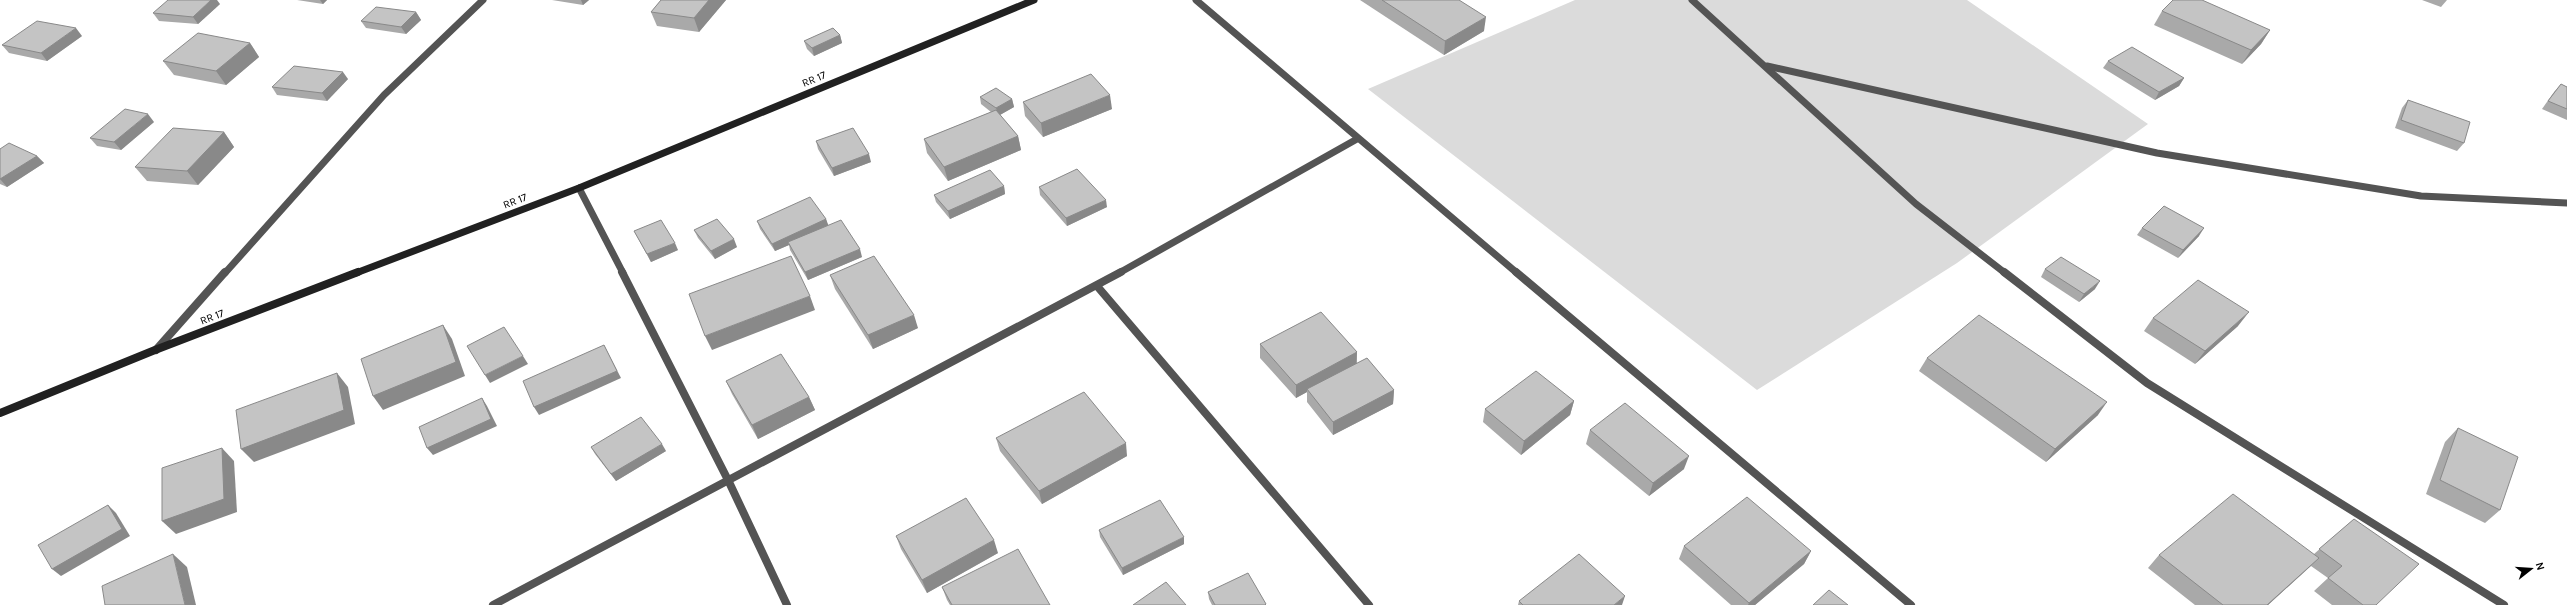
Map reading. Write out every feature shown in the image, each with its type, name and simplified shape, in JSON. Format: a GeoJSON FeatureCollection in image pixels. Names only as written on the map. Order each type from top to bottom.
{"type":"FeatureCollection","features":[{"type":"Feature","properties":{"kind":"main road","name":"RR 17"},"geometry":{"type":"LineString","coordinates":[[0,413],[155,350],[579,188],[1034,0]]}},
{"type":"Feature","properties":{"kind":"street"},"geometry":{"type":"LineString","coordinates":[[155,350],[394,85],[483,0]]}},
{"type":"Feature","properties":{"kind":"street"},"geometry":{"type":"LineString","coordinates":[[1196,0],[1357,139],[1911,605]]}},
{"type":"Feature","properties":{"kind":"street"},"geometry":{"type":"LineString","coordinates":[[1692,0],[1916,204],[2147,384],[2504,605]]}},
{"type":"Feature","properties":{"kind":"street"},"geometry":{"type":"LineString","coordinates":[[1765,66],[2157,153],[2421,196],[2567,203]]}},
{"type":"Feature","properties":{"kind":"street"},"geometry":{"type":"LineString","coordinates":[[493,605],[729,482],[1097,286],[1357,139]]}},
{"type":"Feature","properties":{"kind":"street"},"geometry":{"type":"LineString","coordinates":[[579,188],[729,482],[788,605]]}},
{"type":"Feature","properties":{"kind":"street"},"geometry":{"type":"LineString","coordinates":[[1097,286],[1369,605]]}},
{"type":"Feature","properties":{"kind":"shaded area"},"geometry":{"type":"Polygon","coordinates":[[[1575,0],[1967,0],[2148,124],[1957,263],[1757,390],[1368,89],[1575,0]]]}},
{"type":"Feature","properties":{"kind":"building"},"geometry":{"type":"Polygon","coordinates":[[[168,0],[211,0],[193,17],[153,13],[168,0]]]}},
{"type":"Feature","properties":{"kind":"building"},"geometry":{"type":"Polygon","coordinates":[[[661,0],[709,0],[694,18],[651,12],[661,0]]]}},
{"type":"Feature","properties":{"kind":"building"},"geometry":{"type":"Polygon","coordinates":[[[1382,0],[1459,0],[1486,17],[1445,41],[1382,0]]]}},
{"type":"Feature","properties":{"kind":"building"},"geometry":{"type":"Polygon","coordinates":[[[2173,0],[2202,0],[2270,30],[2251,50],[2162,11],[2173,0]]]}},
{"type":"Feature","properties":{"kind":"building"},"geometry":{"type":"Polygon","coordinates":[[[376,7],[416,12],[401,27],[361,21],[376,7]]]}},
{"type":"Feature","properties":{"kind":"building"},"geometry":{"type":"Polygon","coordinates":[[[37,21],[76,28],[41,53],[2,45],[37,21]]]}},
{"type":"Feature","properties":{"kind":"building"},"geometry":{"type":"Polygon","coordinates":[[[833,28],[840,35],[812,48],[804,41],[833,28]]]}},
{"type":"Feature","properties":{"kind":"building"},"geometry":{"type":"Polygon","coordinates":[[[198,33],[250,43],[216,71],[163,61],[198,33]]]}},
{"type":"Feature","properties":{"kind":"building"},"geometry":{"type":"Polygon","coordinates":[[[2132,47],[2184,78],[2159,92],[2108,61],[2132,47]]]}},
{"type":"Feature","properties":{"kind":"building"},"geometry":{"type":"Polygon","coordinates":[[[294,66],[343,72],[322,93],[272,87],[294,66]]]}},
{"type":"Feature","properties":{"kind":"building"},"geometry":{"type":"Polygon","coordinates":[[[1091,74],[1110,95],[1041,123],[1023,102],[1091,74]]]}},
{"type":"Feature","properties":{"kind":"building"},"geometry":{"type":"Polygon","coordinates":[[[2561,84],[2567,87],[2567,109],[2548,101],[2561,84]]]}},
{"type":"Feature","properties":{"kind":"building"},"geometry":{"type":"Polygon","coordinates":[[[996,88],[1012,99],[996,108],[980,97],[996,88]]]}},
{"type":"Feature","properties":{"kind":"building"},"geometry":{"type":"Polygon","coordinates":[[[2408,100],[2470,122],[2464,143],[2401,120],[2408,100]]]}},
{"type":"Feature","properties":{"kind":"building"},"geometry":{"type":"Polygon","coordinates":[[[125,109],[148,114],[114,142],[90,138],[125,109]]]}},
{"type":"Feature","properties":{"kind":"building"},"geometry":{"type":"Polygon","coordinates":[[[996,110],[1018,136],[944,167],[924,139],[996,110]]]}},
{"type":"Feature","properties":{"kind":"building"},"geometry":{"type":"Polygon","coordinates":[[[173,128],[224,132],[187,171],[135,167],[173,128]]]}},
{"type":"Feature","properties":{"kind":"building"},"geometry":{"type":"Polygon","coordinates":[[[853,128],[869,154],[832,168],[816,141],[853,128]]]}},
{"type":"Feature","properties":{"kind":"building"},"geometry":{"type":"Polygon","coordinates":[[[9,143],[37,156],[0,179],[0,149],[9,143]]]}},
{"type":"Feature","properties":{"kind":"building"},"geometry":{"type":"Polygon","coordinates":[[[1077,169],[1106,200],[1066,218],[1039,187],[1077,169]]]}},
{"type":"Feature","properties":{"kind":"building"},"geometry":{"type":"Polygon","coordinates":[[[990,170],[1004,186],[948,211],[934,195],[990,170]]]}},
{"type":"Feature","properties":{"kind":"building"},"geometry":{"type":"Polygon","coordinates":[[[810,197],[826,219],[772,244],[757,221],[810,197]]]}},
{"type":"Feature","properties":{"kind":"building"},"geometry":{"type":"Polygon","coordinates":[[[2164,206],[2204,228],[2183,250],[2142,228],[2164,206]]]}},
{"type":"Feature","properties":{"kind":"building"},"geometry":{"type":"Polygon","coordinates":[[[717,219],[734,239],[711,251],[694,230],[717,219]]]}},
{"type":"Feature","properties":{"kind":"building"},"geometry":{"type":"Polygon","coordinates":[[[661,220],[675,243],[647,254],[634,231],[661,220]]]}},
{"type":"Feature","properties":{"kind":"building"},"geometry":{"type":"Polygon","coordinates":[[[841,220],[860,249],[805,272],[788,242],[841,220]]]}},
{"type":"Feature","properties":{"kind":"building"},"geometry":{"type":"Polygon","coordinates":[[[791,256],[810,296],[705,336],[689,294],[791,256]]]}},
{"type":"Feature","properties":{"kind":"building"},"geometry":{"type":"Polygon","coordinates":[[[874,256],[914,315],[868,335],[830,275],[874,256]]]}},
{"type":"Feature","properties":{"kind":"building"},"geometry":{"type":"Polygon","coordinates":[[[2061,257],[2100,281],[2084,294],[2045,269],[2061,257]]]}},
{"type":"Feature","properties":{"kind":"building"},"geometry":{"type":"Polygon","coordinates":[[[2198,280],[2249,312],[2205,351],[2153,318],[2198,280]]]}},
{"type":"Feature","properties":{"kind":"building"},"geometry":{"type":"Polygon","coordinates":[[[1321,312],[1357,352],[1296,385],[1260,344],[1321,312]]]}},
{"type":"Feature","properties":{"kind":"building"},"geometry":{"type":"Polygon","coordinates":[[[1979,315],[2107,402],[2055,449],[1927,358],[1979,315]]]}},
{"type":"Feature","properties":{"kind":"building"},"geometry":{"type":"Polygon","coordinates":[[[443,325],[456,362],[373,396],[361,359],[443,325]]]}},
{"type":"Feature","properties":{"kind":"building"},"geometry":{"type":"Polygon","coordinates":[[[504,327],[523,356],[485,375],[467,346],[504,327]]]}},
{"type":"Feature","properties":{"kind":"building"},"geometry":{"type":"Polygon","coordinates":[[[604,345],[617,371],[534,407],[523,381],[604,345]]]}},
{"type":"Feature","properties":{"kind":"building"},"geometry":{"type":"Polygon","coordinates":[[[781,354],[809,397],[752,425],[726,381],[781,354]]]}},
{"type":"Feature","properties":{"kind":"building"},"geometry":{"type":"Polygon","coordinates":[[[1367,358],[1394,390],[1333,422],[1307,389],[1367,358]]]}},
{"type":"Feature","properties":{"kind":"building"},"geometry":{"type":"Polygon","coordinates":[[[1536,371],[1574,401],[1524,441],[1485,409],[1536,371]]]}},
{"type":"Feature","properties":{"kind":"building"},"geometry":{"type":"Polygon","coordinates":[[[337,373],[344,410],[241,449],[236,410],[337,373]]]}},
{"type":"Feature","properties":{"kind":"building"},"geometry":{"type":"Polygon","coordinates":[[[1084,392],[1126,443],[1039,491],[996,438],[1084,392]]]}},
{"type":"Feature","properties":{"kind":"building"},"geometry":{"type":"Polygon","coordinates":[[[482,398],[491,419],[427,448],[419,427],[482,398]]]}},
{"type":"Feature","properties":{"kind":"building"},"geometry":{"type":"Polygon","coordinates":[[[1625,403],[1689,456],[1653,483],[1590,430],[1625,403]]]}},
{"type":"Feature","properties":{"kind":"building"},"geometry":{"type":"Polygon","coordinates":[[[641,417],[662,444],[611,474],[591,447],[641,417]]]}},
{"type":"Feature","properties":{"kind":"building"},"geometry":{"type":"Polygon","coordinates":[[[2458,428],[2518,457],[2500,510],[2440,480],[2458,428]]]}},
{"type":"Feature","properties":{"kind":"building"},"geometry":{"type":"Polygon","coordinates":[[[222,448],[224,499],[162,521],[162,468],[222,448]]]}},
{"type":"Feature","properties":{"kind":"building"},"geometry":{"type":"Polygon","coordinates":[[[2233,494],[2319,558],[2267,605],[2223,605],[2159,555],[2233,494]]]}},
{"type":"Feature","properties":{"kind":"building"},"geometry":{"type":"Polygon","coordinates":[[[1747,497],[1811,551],[1749,603],[1684,546],[1747,497]]]}},
{"type":"Feature","properties":{"kind":"building"},"geometry":{"type":"Polygon","coordinates":[[[966,498],[994,540],[922,580],[896,536],[966,498]]]}},
{"type":"Feature","properties":{"kind":"building"},"geometry":{"type":"Polygon","coordinates":[[[1160,500],[1184,537],[1122,568],[1099,530],[1160,500]]]}},
{"type":"Feature","properties":{"kind":"building"},"geometry":{"type":"Polygon","coordinates":[[[108,505],[122,529],[52,569],[38,545],[108,505]]]}},
{"type":"Feature","properties":{"kind":"building"},"geometry":{"type":"Polygon","coordinates":[[[2354,519],[2419,564],[2376,605],[2363,605],[2328,578],[2342,566],[2319,549],[2354,519]]]}},
{"type":"Feature","properties":{"kind":"building"},"geometry":{"type":"Polygon","coordinates":[[[1018,549],[1050,605],[952,605],[942,587],[1018,549]]]}},
{"type":"Feature","properties":{"kind":"building"},"geometry":{"type":"Polygon","coordinates":[[[173,554],[185,605],[105,605],[102,586],[173,554]]]}},
{"type":"Feature","properties":{"kind":"building"},"geometry":{"type":"Polygon","coordinates":[[[1579,554],[1625,596],[1614,605],[1523,605],[1519,601],[1579,554]]]}},
{"type":"Feature","properties":{"kind":"building"},"geometry":{"type":"Polygon","coordinates":[[[1248,573],[1266,604],[1265,605],[1215,605],[1208,592],[1248,573]]]}},
{"type":"Feature","properties":{"kind":"building"},"geometry":{"type":"Polygon","coordinates":[[[1166,582],[1186,605],[1133,605],[1166,582]]]}},
{"type":"Feature","properties":{"kind":"building"},"geometry":{"type":"Polygon","coordinates":[[[1829,590],[1848,605],[1813,605],[1829,590]]]}}]}
